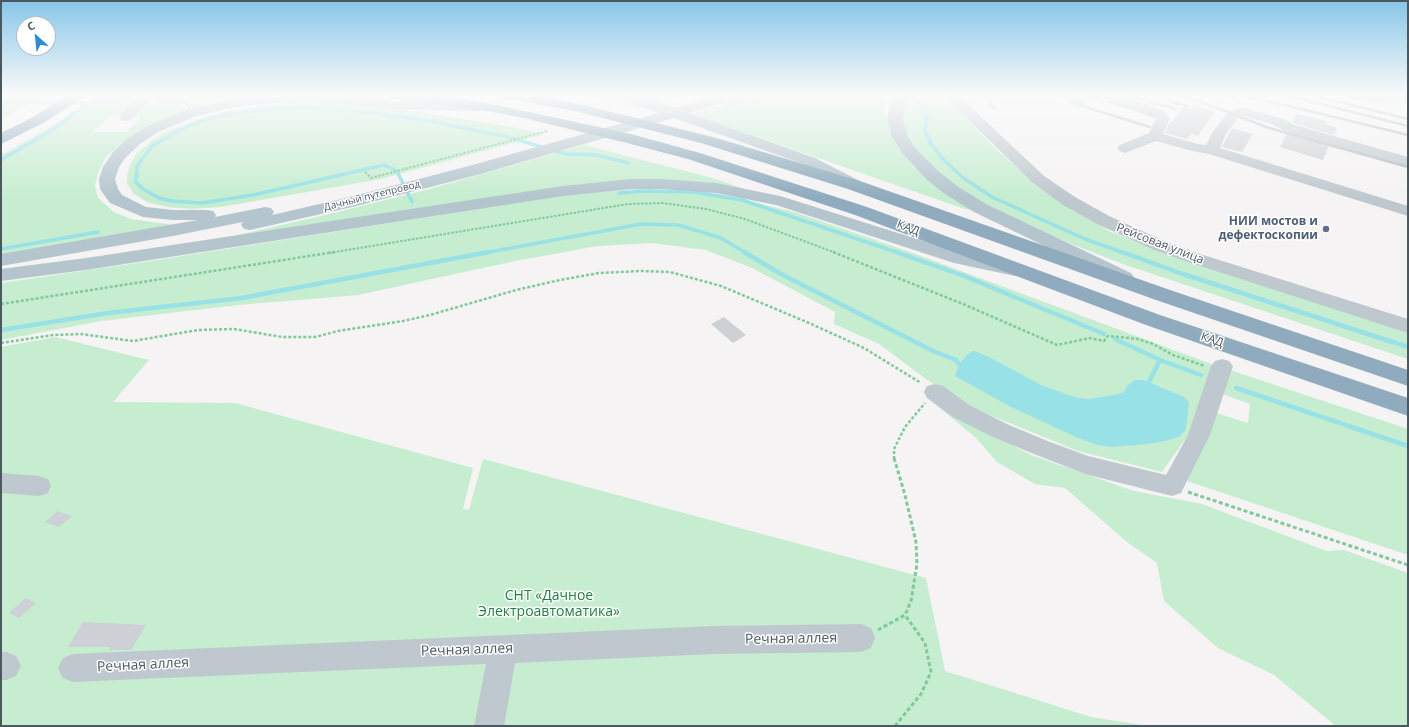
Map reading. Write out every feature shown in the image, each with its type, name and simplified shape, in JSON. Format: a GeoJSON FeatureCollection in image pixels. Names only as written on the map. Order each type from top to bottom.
{"type":"FeatureCollection","features":[{"type":"Feature","properties":{"kind":"highway"},"geometry":{"type":"LineString","coordinates":[[1,139],[19,129]]}},
{"type":"Feature","properties":{"kind":"highway","name":"КАД"},"geometry":{"type":"LineString","coordinates":[[588,129],[694,156],[861,211],[1153,320],[1408,407]]}},
{"type":"Feature","properties":{"kind":"highway","name":"КАД"},"geometry":{"type":"LineString","coordinates":[[663,129],[707,140],[854,185],[1163,295],[1408,378]]}},
{"type":"Feature","properties":{"kind":"main road"},"geometry":{"type":"LineString","coordinates":[[153,129],[134,141],[119,155],[111,167],[108,179],[109,189],[116,199],[143,212],[191,215],[216,214],[245,210],[397,181]]}},
{"type":"Feature","properties":{"kind":"main road","name":"Дачный путепровод"},"geometry":{"type":"LineString","coordinates":[[1,260],[180,230],[302,204],[397,181],[589,129]]}},
{"type":"Feature","properties":{"kind":"main road","name":"Дачный путепровод"},"geometry":{"type":"LineString","coordinates":[[1,271],[173,241],[352,202],[498,164],[619,129]]}},
{"type":"Feature","properties":{"kind":"main road"},"geometry":{"type":"LineString","coordinates":[[719,129],[809,161],[854,185]]}},
{"type":"Feature","properties":{"kind":"main road"},"geometry":{"type":"LineString","coordinates":[[897,129],[909,151],[932,175],[951,190],[980,208],[1163,295]]}},
{"type":"Feature","properties":{"kind":"main road"},"geometry":{"type":"LineString","coordinates":[[1,274],[17,274],[86,264],[522,197],[598,187],[662,184],[716,188],[780,201],[961,259],[1023,272]]}},
{"type":"Feature","properties":{"kind":"street","name":"Рейсовая улица"},"geometry":{"type":"LineString","coordinates":[[986,129],[1038,179],[1070,201],[1103,220],[1158,245],[1194,258],[1408,326]]}},
{"type":"Feature","properties":{"kind":"street"},"geometry":{"type":"LineString","coordinates":[[1155,136],[1158,129]]}},
{"type":"Feature","properties":{"kind":"street"},"geometry":{"type":"LineString","coordinates":[[1211,150],[1218,133],[1221,129]]}},
{"type":"Feature","properties":{"kind":"street"},"geometry":{"type":"LineString","coordinates":[[1293,129],[1408,162]]}},
{"type":"Feature","properties":{"kind":"street"},"geometry":{"type":"LineString","coordinates":[[1125,148],[1155,136],[1197,148],[1211,150],[1408,211]]}},
{"type":"Feature","properties":{"kind":"street"},"geometry":{"type":"LineString","coordinates":[[935,392],[961,411],[1001,431],[1042,448],[1085,465],[1172,486],[1199,435],[1221,369]]}},
{"type":"Feature","properties":{"kind":"street"},"geometry":{"type":"LineString","coordinates":[[1,483],[39,486]]}},
{"type":"Feature","properties":{"kind":"street","name":"Речная аллея"},"geometry":{"type":"LineString","coordinates":[[73,668],[714,640],[861,638]]}},
{"type":"Feature","properties":{"kind":"street"},"geometry":{"type":"LineString","coordinates":[[489,726],[502,649]]}},
{"type":"Feature","properties":{"kind":"path"},"geometry":{"type":"LineString","coordinates":[[365,172],[371,178],[548,131]]}},
{"type":"Feature","properties":{"kind":"path"},"geometry":{"type":"LineString","coordinates":[[1,304],[336,252],[628,204],[662,203],[699,207],[745,219],[897,277],[1057,345],[1084,339],[1104,341],[1108,336],[1138,339],[1153,344],[1173,355],[1221,369]]}},
{"type":"Feature","properties":{"kind":"path"},"geometry":{"type":"LineString","coordinates":[[1,343],[53,335],[81,334],[133,340],[198,330],[234,329],[282,337],[315,337],[338,331],[403,321],[560,280],[599,274],[641,271],[670,272],[721,286],[857,345],[884,359],[935,392],[905,427],[894,449],[893,456],[905,495],[916,542],[917,564],[911,601],[905,616],[861,638]]}},
{"type":"Feature","properties":{"kind":"path"},"geometry":{"type":"LineString","coordinates":[[1172,486],[1408,565]]}},
{"type":"Feature","properties":{"kind":"path"},"geometry":{"type":"LineString","coordinates":[[896,726],[921,694],[931,672],[925,643],[905,616]]}},
{"type":"Feature","properties":{"kind":"green space"},"geometry":{"type":"Polygon","coordinates":[[[47,129],[96,129],[93,132],[126,132],[129,129],[150,129],[130,137],[107,156],[98,172],[95,186],[98,198],[114,212],[131,219],[173,225],[1,255],[1,155],[47,129]]]}},
{"type":"Feature","properties":{"kind":"green space"},"geometry":{"type":"Polygon","coordinates":[[[173,129],[521,129],[546,134],[381,179],[221,207],[191,209],[167,207],[147,202],[134,194],[127,184],[127,175],[130,165],[136,154],[154,139],[173,129]]]}},
{"type":"Feature","properties":{"kind":"green space"},"geometry":{"type":"Polygon","coordinates":[[[734,129],[890,129],[895,142],[914,167],[951,196],[973,208],[971,210],[734,129]]]}},
{"type":"Feature","properties":{"kind":"green space"},"geometry":{"type":"Polygon","coordinates":[[[902,129],[976,129],[1035,184],[1070,208],[1109,231],[1162,252],[1408,331],[1408,359],[1120,263],[1049,235],[962,192],[911,148],[902,129]]]}},
{"type":"Feature","properties":{"kind":"green space"},"geometry":{"type":"Polygon","coordinates":[[[584,145],[709,177],[754,192],[673,181],[220,239],[422,191],[584,145]]]}},
{"type":"Feature","properties":{"kind":"green space"},"geometry":{"type":"Polygon","coordinates":[[[635,189],[690,190],[737,198],[794,212],[910,252],[1214,365],[1189,434],[1162,472],[1078,451],[970,407],[926,379],[879,344],[834,324],[835,312],[752,268],[706,250],[652,243],[598,246],[515,261],[358,295],[238,305],[101,321],[1,340],[1,283],[144,262],[573,194],[635,189]]]}},
{"type":"Feature","properties":{"kind":"green space","name":"СНТ «Дачное Электроавтоматика»"},"geometry":{"type":"Polygon","coordinates":[[[55,337],[149,360],[113,402],[235,403],[473,468],[463,509],[469,510],[483,459],[926,578],[945,671],[1091,717],[1149,726],[1,726],[1,347],[55,337]]]}},
{"type":"Feature","properties":{"kind":"green space"},"geometry":{"type":"Polygon","coordinates":[[[1230,370],[1408,429],[1408,555],[1187,481],[1216,413],[1248,423],[1250,404],[1220,393],[1230,370]]]}},
{"type":"Feature","properties":{"kind":"green space"},"geometry":{"type":"Polygon","coordinates":[[[934,403],[1031,455],[1134,491],[1202,504],[1327,551],[1344,550],[1408,573],[1408,726],[1336,726],[1274,675],[1218,648],[1164,601],[1157,563],[1127,542],[1065,488],[1035,484],[997,462],[976,438],[934,403]]]}},
{"type":"Feature","properties":{"kind":"water"},"geometry":{"type":"Polygon","coordinates":[[[974,351],[989,357],[1041,385],[1077,398],[1089,399],[1119,394],[1125,391],[1128,385],[1135,380],[1144,380],[1184,397],[1189,402],[1186,429],[1179,437],[1165,441],[1111,447],[1097,445],[1011,407],[955,376],[959,364],[969,353],[974,351]]]}},
{"type":"Feature","properties":{"kind":"building"},"geometry":{"type":"Polygon","coordinates":[[[1167,129],[1203,129],[1198,136],[1191,134],[1187,139],[1165,133],[1167,129]]]}},
{"type":"Feature","properties":{"kind":"building"},"geometry":{"type":"Polygon","coordinates":[[[1232,129],[1253,134],[1242,152],[1222,147],[1232,129]]]}},
{"type":"Feature","properties":{"kind":"building"},"geometry":{"type":"Polygon","coordinates":[[[1313,129],[1337,129],[1334,135],[1313,129]]]}},
{"type":"Feature","properties":{"kind":"building"},"geometry":{"type":"Polygon","coordinates":[[[1287,133],[1329,146],[1323,160],[1280,147],[1287,133]]]}},
{"type":"Feature","properties":{"kind":"building"},"geometry":{"type":"Polygon","coordinates":[[[724,317],[746,335],[733,343],[711,324],[724,317]]]}},
{"type":"Feature","properties":{"kind":"building"},"geometry":{"type":"Polygon","coordinates":[[[58,511],[72,516],[59,527],[45,522],[58,511]]]}},
{"type":"Feature","properties":{"kind":"building"},"geometry":{"type":"Polygon","coordinates":[[[26,598],[36,603],[19,618],[9,613],[26,598]]]}},
{"type":"Feature","properties":{"kind":"building"},"geometry":{"type":"Polygon","coordinates":[[[83,622],[146,625],[131,650],[109,650],[110,647],[68,647],[83,622]]]}},
{"type":"Feature","properties":{"kind":"waterway"},"geometry":{"type":"LineString","coordinates":[[1,160],[54,129]]}},
{"type":"Feature","properties":{"kind":"waterway"},"geometry":{"type":"LineString","coordinates":[[182,129],[152,146],[137,166],[136,182],[143,189],[159,198],[171,201],[202,203],[253,195],[384,165],[397,171],[412,202]]}},
{"type":"Feature","properties":{"kind":"waterway"},"geometry":{"type":"LineString","coordinates":[[469,129],[508,137],[545,148]]}},
{"type":"Feature","properties":{"kind":"waterway"},"geometry":{"type":"LineString","coordinates":[[925,129],[931,144],[942,158],[962,177],[992,197],[1085,239],[1124,253]]}},
{"type":"Feature","properties":{"kind":"waterway"},"geometry":{"type":"LineString","coordinates":[[552,150],[567,154],[596,155],[629,163]]}},
{"type":"Feature","properties":{"kind":"waterway"},"geometry":{"type":"LineString","coordinates":[[619,193],[644,191],[694,192],[742,200],[899,253]]}},
{"type":"Feature","properties":{"kind":"waterway"},"geometry":{"type":"LineString","coordinates":[[484,253],[641,224],[678,225],[721,238],[746,253]]}},
{"type":"Feature","properties":{"kind":"waterway"},"geometry":{"type":"LineString","coordinates":[[1,249],[98,232]]}},
{"type":"Feature","properties":{"kind":"waterway"},"geometry":{"type":"LineString","coordinates":[[1,330],[108,313],[241,298],[489,252]]}},
{"type":"Feature","properties":{"kind":"waterway"},"geometry":{"type":"LineString","coordinates":[[744,252],[781,274],[933,351],[956,360],[959,364]]}},
{"type":"Feature","properties":{"kind":"waterway"},"geometry":{"type":"LineString","coordinates":[[896,252],[964,276],[1104,334]]}},
{"type":"Feature","properties":{"kind":"waterway"},"geometry":{"type":"LineString","coordinates":[[1122,252],[1180,273],[1408,347]]}},
{"type":"Feature","properties":{"kind":"waterway"},"geometry":{"type":"LineString","coordinates":[[1115,339],[1160,360]]}},
{"type":"Feature","properties":{"kind":"waterway"},"geometry":{"type":"LineString","coordinates":[[1149,382],[1160,360]]}},
{"type":"Feature","properties":{"kind":"waterway"},"geometry":{"type":"LineString","coordinates":[[1160,360],[1201,375]]}},
{"type":"Feature","properties":{"kind":"waterway"},"geometry":{"type":"LineString","coordinates":[[1236,388],[1408,446]]}},
{"type":"Feature","properties":{"kind":"railway"},"geometry":{"type":"LineString","coordinates":[[1272,129],[1408,167]]}},
{"type":"Feature","properties":{"kind":"railway"},"geometry":{"type":"LineString","coordinates":[[1383,129],[1408,135]]}},
{"type":"Feature","properties":{"kind":"place","name":"НИИ мостов и дефектоскопии"},"geometry":{"type":"Point","coordinates":[1326,229]}}]}
